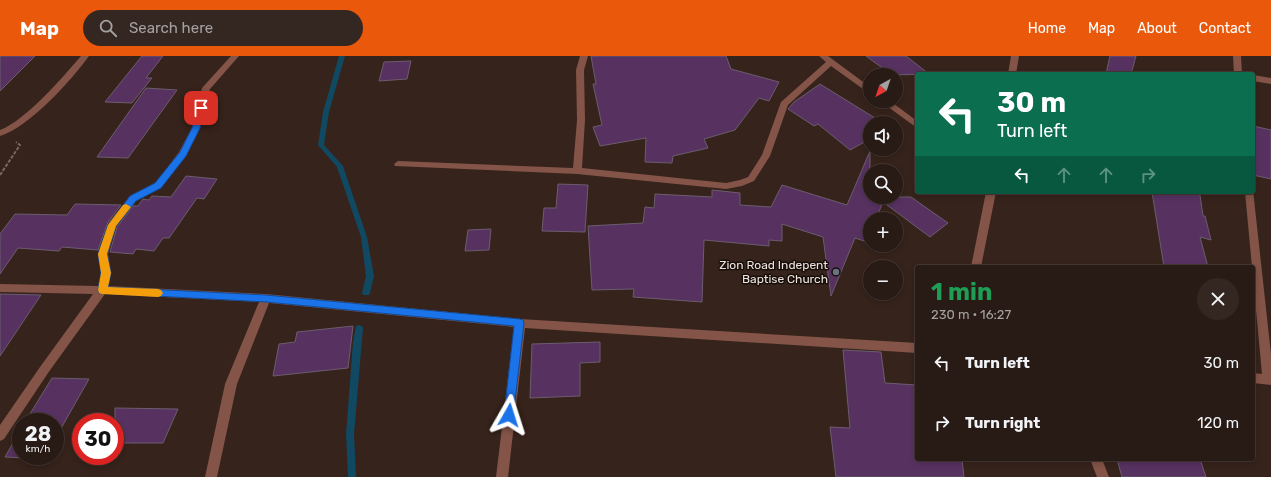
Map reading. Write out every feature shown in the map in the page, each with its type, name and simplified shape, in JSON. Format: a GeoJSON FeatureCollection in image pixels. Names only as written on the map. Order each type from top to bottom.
{"type":"FeatureCollection","features":[{"type":"Feature","properties":{"kind":"street"},"geometry":{"type":"LineString","coordinates":[[2,133],[42,103],[85,56]]}},
{"type":"Feature","properties":{"kind":"street"},"geometry":{"type":"LineString","coordinates":[[0,435],[44,370],[102,290],[106,273],[103,254],[112,225],[133,198],[158,186],[183,154],[196,128],[206,88],[235,56]]}},
{"type":"Feature","properties":{"kind":"street"},"geometry":{"type":"LineString","coordinates":[[576,171],[579,155],[581,88],[578,70],[584,56]]}},
{"type":"Feature","properties":{"kind":"street"},"geometry":{"type":"LineString","coordinates":[[1237,56],[1238,72]]}},
{"type":"Feature","properties":{"kind":"street"},"geometry":{"type":"LineString","coordinates":[[1012,72],[1014,57]]}},
{"type":"Feature","properties":{"kind":"street"},"geometry":{"type":"LineString","coordinates":[[398,164],[576,171],[726,186],[742,183],[751,178],[766,156],[784,104],[826,59],[863,86]]}},
{"type":"Feature","properties":{"kind":"street"},"geometry":{"type":"LineString","coordinates":[[1255,78],[1271,81]]}},
{"type":"Feature","properties":{"kind":"street"},"geometry":{"type":"LineString","coordinates":[[894,108],[915,124]]}},
{"type":"Feature","properties":{"kind":"street"},"geometry":{"type":"LineString","coordinates":[[976,265],[991,194]]}},
{"type":"Feature","properties":{"kind":"street"},"geometry":{"type":"LineString","coordinates":[[1250,194],[1269,380],[1255,378]]}},
{"type":"Feature","properties":{"kind":"street"},"geometry":{"type":"LineString","coordinates":[[0,288],[102,290],[266,298],[520,323],[915,348]]}},
{"type":"Feature","properties":{"kind":"street"},"geometry":{"type":"LineString","coordinates":[[211,477],[231,384],[266,298]]}},
{"type":"Feature","properties":{"kind":"street"},"geometry":{"type":"LineString","coordinates":[[502,477],[520,323]]}},
{"type":"Feature","properties":{"kind":"street"},"geometry":{"type":"LineString","coordinates":[[1097,461],[1104,477]]}},
{"type":"Feature","properties":{"kind":"path"},"geometry":{"type":"LineString","coordinates":[[0,175],[20,145],[2,133]]}},
{"type":"Feature","properties":{"kind":"building"},"geometry":{"type":"Polygon","coordinates":[[[0,56],[35,56],[0,91],[0,56]]]}},
{"type":"Feature","properties":{"kind":"building"},"geometry":{"type":"Polygon","coordinates":[[[142,56],[163,56],[146,78],[152,78],[132,103],[105,102],[142,56]]]}},
{"type":"Feature","properties":{"kind":"building"},"geometry":{"type":"Polygon","coordinates":[[[591,56],[726,56],[731,69],[779,82],[769,101],[759,98],[735,130],[704,139],[708,148],[673,156],[672,163],[645,162],[646,138],[600,146],[593,127],[602,125],[593,84],[596,84],[591,56]]]}},
{"type":"Feature","properties":{"kind":"building"},"geometry":{"type":"Polygon","coordinates":[[[866,56],[906,56],[926,72],[915,72],[915,74],[903,75],[903,68],[882,68],[866,56]]]}},
{"type":"Feature","properties":{"kind":"building"},"geometry":{"type":"Polygon","coordinates":[[[1110,56],[1136,56],[1132,72],[1106,72],[1110,56]]]}},
{"type":"Feature","properties":{"kind":"building"},"geometry":{"type":"Polygon","coordinates":[[[411,61],[407,79],[379,81],[384,62],[411,61]]]}},
{"type":"Feature","properties":{"kind":"building"},"geometry":{"type":"Polygon","coordinates":[[[820,84],[872,116],[863,116],[863,143],[850,150],[818,124],[814,126],[788,109],[794,102],[820,84]]]}},
{"type":"Feature","properties":{"kind":"building"},"geometry":{"type":"Polygon","coordinates":[[[146,88],[177,90],[128,158],[97,157],[146,88]]]}},
{"type":"Feature","properties":{"kind":"building"},"geometry":{"type":"Polygon","coordinates":[[[1255,126],[1271,130],[1271,179],[1255,175],[1255,126]]]}},
{"type":"Feature","properties":{"kind":"building"},"geometry":{"type":"Polygon","coordinates":[[[868,156],[870,156],[870,164],[864,164],[868,156]]]}},
{"type":"Feature","properties":{"kind":"building"},"geometry":{"type":"Polygon","coordinates":[[[863,167],[863,204],[882,204],[879,212],[863,212],[863,241],[855,238],[831,296],[823,237],[782,224],[782,241],[769,240],[769,246],[704,240],[702,302],[633,297],[634,289],[592,290],[588,226],[643,223],[645,207],[654,208],[655,194],[712,197],[712,190],[740,193],[740,205],[771,207],[782,185],[847,205],[863,167]]]}},
{"type":"Feature","properties":{"kind":"building"},"geometry":{"type":"Polygon","coordinates":[[[186,176],[217,179],[204,199],[197,198],[169,238],[163,238],[154,251],[136,249],[133,254],[110,252],[117,227],[133,206],[138,206],[143,199],[149,200],[152,196],[171,197],[186,176]]]}},
{"type":"Feature","properties":{"kind":"building"},"geometry":{"type":"Polygon","coordinates":[[[558,184],[588,185],[585,232],[542,231],[544,208],[556,208],[558,184]]]}},
{"type":"Feature","properties":{"kind":"building"},"geometry":{"type":"Polygon","coordinates":[[[1152,194],[1200,195],[1203,216],[1205,216],[1211,240],[1200,237],[1207,265],[1164,265],[1152,194]]]}},
{"type":"Feature","properties":{"kind":"building"},"geometry":{"type":"Polygon","coordinates":[[[903,197],[911,197],[948,223],[930,237],[903,217],[903,212],[896,212],[886,204],[903,204],[903,197]]]}},
{"type":"Feature","properties":{"kind":"building"},"geometry":{"type":"Polygon","coordinates":[[[75,204],[121,205],[108,222],[98,250],[62,247],[59,251],[18,248],[0,274],[0,234],[15,214],[67,215],[75,204]]]}},
{"type":"Feature","properties":{"kind":"building"},"geometry":{"type":"Polygon","coordinates":[[[491,229],[489,250],[465,251],[468,230],[491,229]]]}},
{"type":"Feature","properties":{"kind":"building"},"geometry":{"type":"Polygon","coordinates":[[[0,294],[41,295],[0,356],[0,294]]]}},
{"type":"Feature","properties":{"kind":"building"},"geometry":{"type":"Polygon","coordinates":[[[353,326],[348,368],[273,376],[279,344],[295,342],[297,332],[353,326]]]}},
{"type":"Feature","properties":{"kind":"building"},"geometry":{"type":"Polygon","coordinates":[[[600,342],[600,362],[580,363],[580,396],[530,398],[532,344],[600,342]]]}},
{"type":"Feature","properties":{"kind":"building"},"geometry":{"type":"Polygon","coordinates":[[[843,350],[881,352],[885,383],[915,385],[915,461],[962,461],[964,477],[836,477],[830,427],[850,428],[843,350]]]}},
{"type":"Feature","properties":{"kind":"building"},"geometry":{"type":"Polygon","coordinates":[[[52,378],[89,379],[64,423],[64,413],[31,413],[52,378]]]}},
{"type":"Feature","properties":{"kind":"building"},"geometry":{"type":"Polygon","coordinates":[[[115,408],[178,409],[163,443],[124,443],[124,413],[115,413],[115,408]]]}},
{"type":"Feature","properties":{"kind":"building"},"geometry":{"type":"Polygon","coordinates":[[[12,445],[12,457],[5,457],[12,445]]]}},
{"type":"Feature","properties":{"kind":"building"},"geometry":{"type":"Polygon","coordinates":[[[1118,461],[1201,461],[1206,477],[1122,477],[1118,461]]]}},
{"type":"Feature","properties":{"kind":"waterway"},"geometry":{"type":"LineString","coordinates":[[342,56],[326,112],[321,145],[340,166],[364,237],[370,276],[366,293]]}},
{"type":"Feature","properties":{"kind":"waterway"},"geometry":{"type":"LineString","coordinates":[[352,477],[350,434],[359,328]]}},
{"type":"Feature","properties":{"kind":"slow traffic"},"geometry":{"type":"LineString","coordinates":[[126,207],[112,225],[103,254],[106,273],[102,290],[158,293]]}},
{"type":"Feature","properties":{"kind":"place","name":"Zion Road Indepent Baptise Church"},"geometry":{"type":"Point","coordinates":[836,272]}},
{"type":"Feature","properties":{"kind":"route"},"geometry":{"type":"LineString","coordinates":[[201,108],[196,128],[183,154],[158,186],[133,198],[112,225],[103,254],[106,273],[102,290],[266,298],[520,323],[509,415]]}}]}
